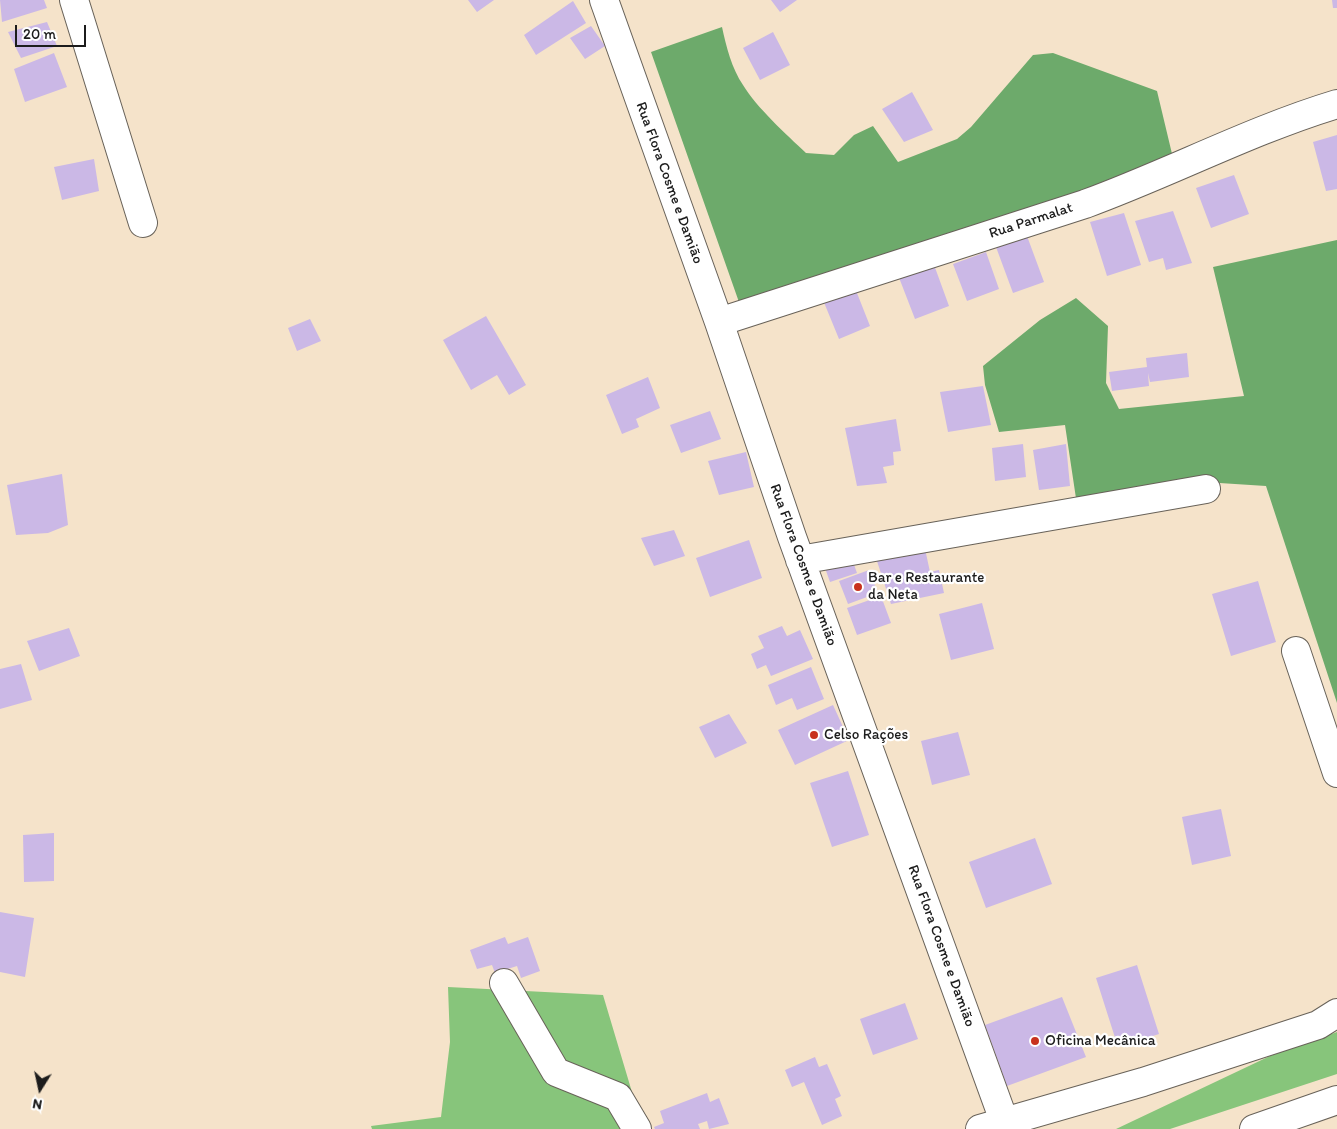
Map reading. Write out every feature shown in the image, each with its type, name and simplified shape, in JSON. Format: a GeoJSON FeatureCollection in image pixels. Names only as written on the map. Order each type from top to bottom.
{"type":"FeatureCollection","features":[{"type":"Feature","properties":{"kind":"main road"},"geometry":{"type":"LineString","coordinates":[[74,0],[143,223]]}},
{"type":"Feature","properties":{"kind":"main road","name":"Rua Flora Cosme e Damião"},"geometry":{"type":"LineString","coordinates":[[604,0],[719,322],[997,1127]]}},
{"type":"Feature","properties":{"kind":"main road","name":"Rua Parmalat"},"geometry":{"type":"LineString","coordinates":[[719,322],[1085,204],[1137,185],[1290,118],[1337,104]]}},
{"type":"Feature","properties":{"kind":"main road"},"geometry":{"type":"LineString","coordinates":[[800,560],[1206,489]]}},
{"type":"Feature","properties":{"kind":"main road"},"geometry":{"type":"LineString","coordinates":[[1296,651],[1337,773]]}},
{"type":"Feature","properties":{"kind":"main road"},"geometry":{"type":"LineString","coordinates":[[504,983],[556,1072],[618,1096],[637,1129]]}},
{"type":"Feature","properties":{"kind":"main road"},"geometry":{"type":"LineString","coordinates":[[997,1127],[1309,1028],[1337,1014]]}},
{"type":"Feature","properties":{"kind":"main road"},"geometry":{"type":"LineString","coordinates":[[1254,1129],[1337,1100]]}},
{"type":"Feature","properties":{"kind":"green space"},"geometry":{"type":"Polygon","coordinates":[[[722,27],[733,65],[739,79],[749,94],[764,112],[806,153],[834,155],[854,135],[873,126],[898,162],[957,139],[971,127],[1033,55],[1053,53],[1157,91],[1173,158],[979,231],[740,305],[651,52],[722,27]]]}},
{"type":"Feature","properties":{"kind":"green space"},"geometry":{"type":"Polygon","coordinates":[[[1337,240],[1337,703],[1266,486],[1204,482],[1077,505],[1065,425],[999,432],[985,385],[983,366],[1040,320],[1076,298],[1108,326],[1106,383],[1119,409],[1244,396],[1213,267],[1337,240]]]}},
{"type":"Feature","properties":{"kind":"green space"},"geometry":{"type":"Polygon","coordinates":[[[448,987],[603,995],[643,1129],[372,1129],[371,1126],[441,1117],[450,1042],[448,987]]]}},
{"type":"Feature","properties":{"kind":"green space"},"geometry":{"type":"Polygon","coordinates":[[[1337,1032],[1337,1074],[1170,1129],[1116,1129],[1270,1056],[1337,1032]]]}},
{"type":"Feature","properties":{"kind":"building"},"geometry":{"type":"Polygon","coordinates":[[[0,0],[44,0],[47,8],[2,22],[0,0]]]}},
{"type":"Feature","properties":{"kind":"building"},"geometry":{"type":"Polygon","coordinates":[[[468,0],[494,0],[477,12],[468,0]]]}},
{"type":"Feature","properties":{"kind":"building"},"geometry":{"type":"Polygon","coordinates":[[[771,0],[797,0],[780,12],[771,0]]]}},
{"type":"Feature","properties":{"kind":"building"},"geometry":{"type":"Polygon","coordinates":[[[1332,0],[1337,0],[1337,8],[1333,8],[1332,0]]]}},
{"type":"Feature","properties":{"kind":"building"},"geometry":{"type":"Polygon","coordinates":[[[573,1],[586,23],[536,55],[524,35],[573,1]]]}},
{"type":"Feature","properties":{"kind":"building"},"geometry":{"type":"Polygon","coordinates":[[[47,22],[57,46],[21,58],[8,32],[47,22]]]}},
{"type":"Feature","properties":{"kind":"building"},"geometry":{"type":"Polygon","coordinates":[[[591,26],[605,46],[585,59],[570,38],[591,26]]]}},
{"type":"Feature","properties":{"kind":"building"},"geometry":{"type":"Polygon","coordinates":[[[773,32],[790,65],[760,80],[743,48],[773,32]]]}},
{"type":"Feature","properties":{"kind":"building"},"geometry":{"type":"Polygon","coordinates":[[[54,53],[67,87],[25,102],[14,69],[54,53]]]}},
{"type":"Feature","properties":{"kind":"building"},"geometry":{"type":"Polygon","coordinates":[[[912,92],[933,130],[904,142],[882,109],[912,92]]]}},
{"type":"Feature","properties":{"kind":"building"},"geometry":{"type":"Polygon","coordinates":[[[1337,135],[1337,189],[1326,191],[1313,142],[1337,135]]]}},
{"type":"Feature","properties":{"kind":"building"},"geometry":{"type":"Polygon","coordinates":[[[94,159],[99,191],[62,200],[54,167],[94,159]]]}},
{"type":"Feature","properties":{"kind":"building"},"geometry":{"type":"Polygon","coordinates":[[[1234,175],[1249,214],[1211,228],[1196,188],[1234,175]]]}},
{"type":"Feature","properties":{"kind":"building"},"geometry":{"type":"Polygon","coordinates":[[[1173,211],[1192,263],[1166,270],[1163,258],[1149,262],[1135,221],[1173,211]]]}},
{"type":"Feature","properties":{"kind":"building"},"geometry":{"type":"Polygon","coordinates":[[[1124,213],[1141,265],[1107,276],[1090,222],[1124,213]]]}},
{"type":"Feature","properties":{"kind":"building"},"geometry":{"type":"Polygon","coordinates":[[[1027,236],[1044,282],[1013,293],[996,247],[1027,236]]]}},
{"type":"Feature","properties":{"kind":"building"},"geometry":{"type":"Polygon","coordinates":[[[986,252],[999,289],[967,301],[953,264],[986,252]]]}},
{"type":"Feature","properties":{"kind":"building"},"geometry":{"type":"Polygon","coordinates":[[[933,262],[949,306],[915,319],[898,275],[933,262]]]}},
{"type":"Feature","properties":{"kind":"building"},"geometry":{"type":"Polygon","coordinates":[[[855,288],[870,326],[839,339],[823,300],[855,288]]]}},
{"type":"Feature","properties":{"kind":"building"},"geometry":{"type":"Polygon","coordinates":[[[486,316],[526,385],[509,395],[497,375],[471,390],[443,340],[486,316]]]}},
{"type":"Feature","properties":{"kind":"building"},"geometry":{"type":"Polygon","coordinates":[[[310,319],[321,341],[297,351],[288,328],[310,319]]]}},
{"type":"Feature","properties":{"kind":"building"},"geometry":{"type":"Polygon","coordinates":[[[1187,353],[1189,377],[1150,382],[1148,373],[1149,386],[1112,391],[1109,372],[1147,367],[1146,358],[1187,353]]]}},
{"type":"Feature","properties":{"kind":"building"},"geometry":{"type":"Polygon","coordinates":[[[648,377],[660,408],[636,419],[639,427],[622,434],[606,395],[648,377]]]}},
{"type":"Feature","properties":{"kind":"building"},"geometry":{"type":"Polygon","coordinates":[[[983,386],[991,425],[948,432],[940,392],[983,386]]]}},
{"type":"Feature","properties":{"kind":"building"},"geometry":{"type":"Polygon","coordinates":[[[710,411],[721,439],[681,453],[670,425],[710,411]]]}},
{"type":"Feature","properties":{"kind":"building"},"geometry":{"type":"Polygon","coordinates":[[[896,419],[901,451],[893,452],[894,465],[883,467],[887,483],[857,486],[845,428],[896,419]]]}},
{"type":"Feature","properties":{"kind":"building"},"geometry":{"type":"Polygon","coordinates":[[[1023,444],[1026,477],[995,481],[992,448],[1023,444]]]}},
{"type":"Feature","properties":{"kind":"building"},"geometry":{"type":"Polygon","coordinates":[[[1066,444],[1070,486],[1039,490],[1033,450],[1066,444]]]}},
{"type":"Feature","properties":{"kind":"building"},"geometry":{"type":"Polygon","coordinates":[[[746,452],[754,487],[719,495],[708,461],[746,452]]]}},
{"type":"Feature","properties":{"kind":"building"},"geometry":{"type":"Polygon","coordinates":[[[62,474],[68,525],[48,533],[16,535],[7,485],[62,474]]]}},
{"type":"Feature","properties":{"kind":"building"},"geometry":{"type":"Polygon","coordinates":[[[674,530],[685,556],[654,566],[641,538],[674,530]]]}},
{"type":"Feature","properties":{"kind":"building"},"geometry":{"type":"Polygon","coordinates":[[[749,540],[762,578],[710,597],[696,558],[749,540]]]}},
{"type":"Feature","properties":{"kind":"building"},"geometry":{"type":"Polygon","coordinates":[[[924,544],[930,572],[939,570],[944,593],[891,604],[875,555],[924,544]]]}},
{"type":"Feature","properties":{"kind":"building"},"geometry":{"type":"Polygon","coordinates":[[[852,559],[857,573],[830,582],[825,568],[852,559]]]}},
{"type":"Feature","properties":{"kind":"building","name":"Bar e Restaurante da Neta"},"geometry":{"type":"Polygon","coordinates":[[[869,570],[878,593],[848,604],[839,581],[869,570]]]}},
{"type":"Feature","properties":{"kind":"building"},"geometry":{"type":"Polygon","coordinates":[[[1258,581],[1276,642],[1231,656],[1212,594],[1258,581]]]}},
{"type":"Feature","properties":{"kind":"building"},"geometry":{"type":"Polygon","coordinates":[[[881,596],[891,623],[857,635],[847,608],[881,596]]]}},
{"type":"Feature","properties":{"kind":"building"},"geometry":{"type":"Polygon","coordinates":[[[982,603],[994,649],[951,660],[939,614],[982,603]]]}},
{"type":"Feature","properties":{"kind":"building"},"geometry":{"type":"Polygon","coordinates":[[[782,626],[787,636],[800,630],[813,659],[771,676],[766,665],[757,669],[751,654],[764,648],[758,636],[782,626]]]}},
{"type":"Feature","properties":{"kind":"building"},"geometry":{"type":"Polygon","coordinates":[[[69,628],[80,656],[39,671],[27,641],[69,628]]]}},
{"type":"Feature","properties":{"kind":"building"},"geometry":{"type":"Polygon","coordinates":[[[21,664],[32,700],[0,709],[0,669],[21,664]]]}},
{"type":"Feature","properties":{"kind":"building"},"geometry":{"type":"Polygon","coordinates":[[[811,667],[824,699],[797,710],[792,698],[776,705],[768,685],[811,667]]]}},
{"type":"Feature","properties":{"kind":"building","name":"Celso Rações"},"geometry":{"type":"Polygon","coordinates":[[[833,705],[849,740],[795,765],[778,730],[833,705]]]}},
{"type":"Feature","properties":{"kind":"building"},"geometry":{"type":"Polygon","coordinates":[[[729,714],[747,743],[715,758],[699,727],[729,714]]]}},
{"type":"Feature","properties":{"kind":"building"},"geometry":{"type":"Polygon","coordinates":[[[958,732],[970,775],[932,785],[921,741],[958,732]]]}},
{"type":"Feature","properties":{"kind":"building"},"geometry":{"type":"Polygon","coordinates":[[[848,771],[869,835],[832,847],[810,783],[848,771]]]}},
{"type":"Feature","properties":{"kind":"building"},"geometry":{"type":"Polygon","coordinates":[[[1221,809],[1231,856],[1192,865],[1182,817],[1221,809]]]}},
{"type":"Feature","properties":{"kind":"building"},"geometry":{"type":"Polygon","coordinates":[[[54,833],[54,881],[24,882],[23,835],[54,833]]]}},
{"type":"Feature","properties":{"kind":"building"},"geometry":{"type":"Polygon","coordinates":[[[1035,838],[1052,884],[986,908],[969,862],[1035,838]]]}},
{"type":"Feature","properties":{"kind":"building"},"geometry":{"type":"Polygon","coordinates":[[[0,912],[34,918],[25,977],[0,972],[0,912]]]}},
{"type":"Feature","properties":{"kind":"building"},"geometry":{"type":"Polygon","coordinates":[[[505,937],[508,944],[528,937],[540,971],[521,978],[517,966],[495,973],[492,965],[477,969],[470,950],[505,937]]]}},
{"type":"Feature","properties":{"kind":"building"},"geometry":{"type":"Polygon","coordinates":[[[1137,965],[1159,1034],[1118,1047],[1096,978],[1137,965]]]}},
{"type":"Feature","properties":{"kind":"building","name":"Oficina Mecânica"},"geometry":{"type":"Polygon","coordinates":[[[1062,997],[1086,1057],[1007,1086],[985,1025],[1062,997]]]}},
{"type":"Feature","properties":{"kind":"building"},"geometry":{"type":"Polygon","coordinates":[[[905,1003],[918,1039],[873,1055],[860,1019],[905,1003]]]}},
{"type":"Feature","properties":{"kind":"building"},"geometry":{"type":"Polygon","coordinates":[[[815,1057],[819,1067],[827,1064],[841,1096],[835,1099],[842,1116],[822,1125],[804,1082],[792,1087],[785,1070],[815,1057]]]}},
{"type":"Feature","properties":{"kind":"building"},"geometry":{"type":"Polygon","coordinates":[[[707,1093],[710,1102],[719,1098],[729,1124],[709,1129],[707,1121],[698,1124],[700,1129],[655,1129],[654,1127],[664,1123],[660,1111],[707,1093]]]}},
{"type":"Feature","properties":{"kind":"place","name":"Bar e Restaurante da Neta"},"geometry":{"type":"Point","coordinates":[858,587]}},
{"type":"Feature","properties":{"kind":"place","name":"Celso Rações"},"geometry":{"type":"Point","coordinates":[814,735]}},
{"type":"Feature","properties":{"kind":"place","name":"Oficina Mecânica"},"geometry":{"type":"Point","coordinates":[1035,1041]}}]}
